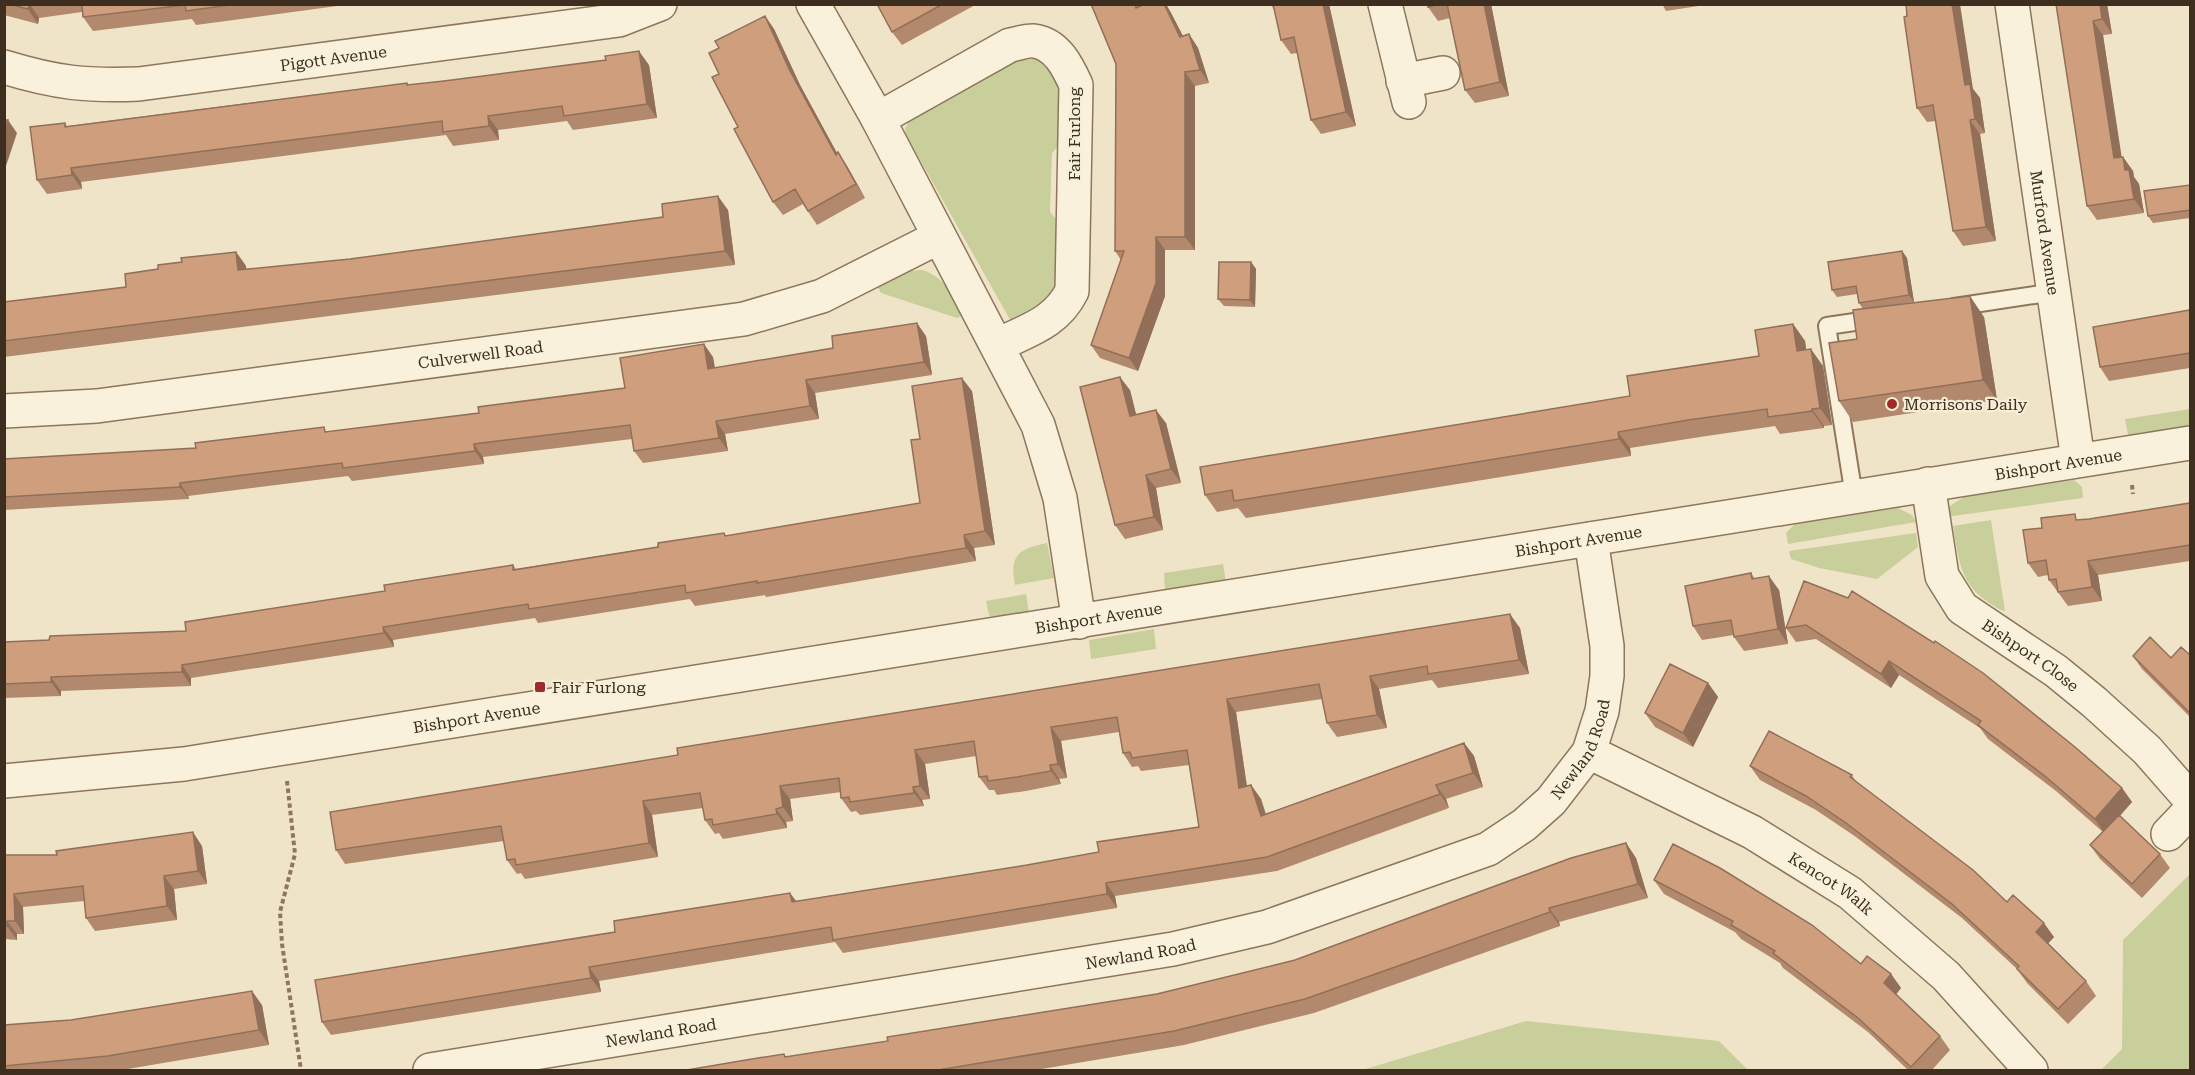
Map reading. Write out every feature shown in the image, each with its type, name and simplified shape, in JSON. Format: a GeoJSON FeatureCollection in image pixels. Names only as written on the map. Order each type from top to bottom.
{"type":"FeatureCollection","features":[{"type":"Feature","properties":{"kind":"street","name":"Pigott Avenue"},"geometry":{"type":"LineString","coordinates":[[4,67],[48,81],[94,86],[139,84],[619,20],[660,4]]}},
{"type":"Feature","properties":{"kind":"street"},"geometry":{"type":"LineString","coordinates":[[813,4],[878,119],[1038,425],[1060,498],[1079,622]]}},
{"type":"Feature","properties":{"kind":"street"},"geometry":{"type":"LineString","coordinates":[[1385,4],[1406,92],[1443,73]]}},
{"type":"Feature","properties":{"kind":"street","name":"Murford Avenue"},"geometry":{"type":"LineString","coordinates":[[2012,4],[2078,460]]}},
{"type":"Feature","properties":{"kind":"street","name":"Fair Furlong"},"geometry":{"type":"LineString","coordinates":[[878,119],[1011,45],[1034,41],[1055,50],[1068,66],[1076,85],[1072,291],[1064,306],[1054,317],[998,345]]}},
{"type":"Feature","properties":{"kind":"street","name":"Culverwell Road"},"geometry":{"type":"LineString","coordinates":[[4,411],[97,405],[744,319],[822,296],[939,237]]}},
{"type":"Feature","properties":{"kind":"street","name":"Bishport Avenue"},"geometry":{"type":"LineString","coordinates":[[4,781],[184,764],[2190,443]]}},
{"type":"Feature","properties":{"kind":"street","name":"Bishport Close"},"geometry":{"type":"LineString","coordinates":[[1928,484],[1942,576],[1962,608],[2056,671],[2094,702],[2147,750],[2190,799]]}},
{"type":"Feature","properties":{"kind":"street","name":"Newland Road"},"geometry":{"type":"LineString","coordinates":[[430,1071],[1173,949],[1268,927],[1488,849],[1524,825],[1551,801],[1589,752],[1602,711],[1607,676],[1607,646],[1591,539]]}},
{"type":"Feature","properties":{"kind":"street","name":"Kencot Walk"},"geometry":{"type":"LineString","coordinates":[[1589,752],[1752,832],[1850,893],[1946,976],[2031,1071]]}},
{"type":"Feature","properties":{"kind":"street"},"geometry":{"type":"LineString","coordinates":[[2168,834],[2190,811]]}},
{"type":"Feature","properties":{"kind":"lane"},"geometry":{"type":"LineString","coordinates":[[1941,309],[2054,292]]}},
{"type":"Feature","properties":{"kind":"lane"},"geometry":{"type":"LineString","coordinates":[[1854,496],[1827,326],[1895,316]]}},
{"type":"Feature","properties":{"kind":"path"},"geometry":{"type":"LineString","coordinates":[[283,747],[295,854],[280,912],[282,944],[301,1071]]}},
{"type":"Feature","properties":{"kind":"green space"},"geometry":{"type":"Polygon","coordinates":[[[1040,58],[1065,86],[1065,139],[1052,153],[1050,212],[1065,229],[1065,287],[1013,325],[906,135],[905,128],[911,118],[1009,62],[1040,58]]]}},
{"type":"Feature","properties":{"kind":"green space"},"geometry":{"type":"Polygon","coordinates":[[[923,270],[943,282],[963,315],[957,318],[881,293],[877,286],[906,271],[923,270]]]}},
{"type":"Feature","properties":{"kind":"green space"},"geometry":{"type":"Polygon","coordinates":[[[2190,409],[2190,430],[2131,450],[2125,419],[2190,409]]]}},
{"type":"Feature","properties":{"kind":"green space"},"geometry":{"type":"Polygon","coordinates":[[[2074,480],[2082,487],[2083,498],[1946,517],[1950,506],[1964,497],[2074,480]]]}},
{"type":"Feature","properties":{"kind":"green space"},"geometry":{"type":"Polygon","coordinates":[[[1898,508],[1912,515],[1916,522],[1788,544],[1786,533],[1795,524],[1898,508]]]}},
{"type":"Feature","properties":{"kind":"green space"},"geometry":{"type":"Polygon","coordinates":[[[1991,520],[2005,611],[1997,608],[1971,587],[1959,559],[1953,526],[1991,520]]]}},
{"type":"Feature","properties":{"kind":"green space"},"geometry":{"type":"Polygon","coordinates":[[[1916,533],[1918,547],[1877,579],[1819,568],[1791,559],[1789,551],[1916,533]]]}},
{"type":"Feature","properties":{"kind":"green space"},"geometry":{"type":"Polygon","coordinates":[[[1047,543],[1054,578],[1015,585],[1014,566],[1018,555],[1029,548],[1047,543]]]}},
{"type":"Feature","properties":{"kind":"green space"},"geometry":{"type":"Polygon","coordinates":[[[1223,564],[1226,582],[1165,592],[1164,573],[1223,564]]]}},
{"type":"Feature","properties":{"kind":"green space"},"geometry":{"type":"Polygon","coordinates":[[[1026,594],[1031,625],[994,619],[989,615],[986,601],[1026,594]]]}},
{"type":"Feature","properties":{"kind":"green space"},"geometry":{"type":"Polygon","coordinates":[[[1154,629],[1156,649],[1091,659],[1089,640],[1154,629]]]}},
{"type":"Feature","properties":{"kind":"green space"},"geometry":{"type":"Polygon","coordinates":[[[2190,874],[2190,1070],[2101,1070],[2122,1049],[2123,940],[2190,874]]]}},
{"type":"Feature","properties":{"kind":"green space"},"geometry":{"type":"Polygon","coordinates":[[[1526,1021],[1719,1041],[1748,1070],[1362,1070],[1526,1021]]]}},
{"type":"Feature","properties":{"kind":"building"},"geometry":{"type":"Polygon","coordinates":[[[9,4],[29,4],[28,9],[9,4]]]}},
{"type":"Feature","properties":{"kind":"building"},"geometry":{"type":"Polygon","coordinates":[[[82,4],[237,4],[186,11],[185,5],[83,17],[82,4]]]}},
{"type":"Feature","properties":{"kind":"building"},"geometry":{"type":"Polygon","coordinates":[[[877,4],[943,4],[892,32],[877,4]]]}},
{"type":"Feature","properties":{"kind":"building"},"geometry":{"type":"Polygon","coordinates":[[[1091,4],[1135,4],[1136,8],[1145,4],[1164,4],[1180,37],[1189,34],[1200,70],[1185,72],[1185,237],[1156,237],[1156,283],[1129,358],[1091,345],[1124,251],[1115,251],[1116,64],[1091,4]]]}},
{"type":"Feature","properties":{"kind":"building"},"geometry":{"type":"Polygon","coordinates":[[[1273,4],[1323,4],[1346,112],[1311,120],[1294,37],[1281,40],[1273,4]]]}},
{"type":"Feature","properties":{"kind":"building"},"geometry":{"type":"Polygon","coordinates":[[[1447,4],[1484,4],[1500,82],[1465,90],[1447,4]]]}},
{"type":"Feature","properties":{"kind":"building"},"geometry":{"type":"Polygon","coordinates":[[[1906,4],[1952,4],[1965,85],[1970,84],[1975,119],[1970,120],[1986,227],[1953,231],[1933,105],[1917,108],[1904,17],[1907,16],[1906,4]]]}},
{"type":"Feature","properties":{"kind":"building"},"geometry":{"type":"Polygon","coordinates":[[[2056,4],[2100,4],[2102,19],[2093,21],[2114,158],[2123,157],[2125,170],[2129,170],[2134,199],[2087,206],[2056,4]]]}},
{"type":"Feature","properties":{"kind":"building"},"geometry":{"type":"Polygon","coordinates":[[[765,16],[790,71],[836,155],[838,152],[856,184],[808,211],[795,189],[773,202],[734,129],[738,127],[712,77],[719,74],[709,53],[719,48],[715,41],[765,16]]]}},
{"type":"Feature","properties":{"kind":"building"},"geometry":{"type":"Polygon","coordinates":[[[639,51],[647,104],[564,116],[562,106],[488,116],[489,126],[443,132],[442,121],[71,168],[72,175],[37,180],[30,127],[65,123],[65,127],[407,83],[407,85],[444,81],[606,60],[605,56],[639,51]]]}},
{"type":"Feature","properties":{"kind":"building"},"geometry":{"type":"Polygon","coordinates":[[[2190,185],[2190,210],[2148,216],[2144,191],[2190,185]]]}},
{"type":"Feature","properties":{"kind":"building"},"geometry":{"type":"Polygon","coordinates":[[[718,196],[725,251],[4,341],[4,302],[126,287],[125,274],[158,269],[158,265],[182,262],[181,258],[236,252],[238,270],[350,259],[663,217],[662,204],[718,196]]]}},
{"type":"Feature","properties":{"kind":"building"},"geometry":{"type":"Polygon","coordinates":[[[1902,251],[1909,295],[1859,303],[1856,286],[1832,290],[1828,262],[1902,251]]]}},
{"type":"Feature","properties":{"kind":"building"},"geometry":{"type":"Polygon","coordinates":[[[1219,262],[1251,262],[1250,300],[1218,299],[1219,262]]]}},
{"type":"Feature","properties":{"kind":"building"},"geometry":{"type":"Polygon","coordinates":[[[1970,296],[1983,380],[1839,401],[1829,343],[1857,339],[1853,310],[1970,296]]]}},
{"type":"Feature","properties":{"kind":"building"},"geometry":{"type":"Polygon","coordinates":[[[2190,310],[2190,353],[2100,367],[2093,327],[2190,310]]]}},
{"type":"Feature","properties":{"kind":"building"},"geometry":{"type":"Polygon","coordinates":[[[917,323],[924,362],[806,380],[810,406],[716,421],[719,438],[634,451],[630,425],[474,444],[475,451],[343,468],[342,463],[180,483],[180,487],[4,497],[4,459],[196,448],[195,443],[324,427],[325,432],[479,413],[478,407],[625,388],[620,358],[704,344],[708,369],[833,348],[832,336],[917,323]]]}},
{"type":"Feature","properties":{"kind":"building"},"geometry":{"type":"Polygon","coordinates":[[[1793,324],[1797,351],[1811,349],[1820,408],[1812,409],[1812,411],[1768,417],[1767,409],[1688,420],[1618,432],[1619,439],[1234,501],[1232,490],[1205,495],[1200,467],[1630,396],[1627,376],[1759,356],[1755,330],[1793,324]]]}},
{"type":"Feature","properties":{"kind":"building"},"geometry":{"type":"Polygon","coordinates":[[[1120,377],[1130,416],[1156,410],[1171,469],[1146,475],[1154,517],[1115,525],[1080,387],[1120,377]]]}},
{"type":"Feature","properties":{"kind":"building"},"geometry":{"type":"Polygon","coordinates":[[[962,378],[985,531],[964,535],[966,548],[686,593],[685,585],[529,609],[528,604],[383,627],[384,633],[182,665],[182,672],[51,677],[51,682],[4,684],[4,642],[49,640],[50,636],[186,631],[185,622],[385,591],[384,585],[513,565],[513,570],[658,547],[658,543],[724,533],[725,536],[920,503],[911,440],[920,439],[912,386],[962,378]]]}},
{"type":"Feature","properties":{"kind":"building"},"geometry":{"type":"Polygon","coordinates":[[[2190,503],[2190,545],[2088,561],[2092,587],[2058,592],[2056,579],[2049,580],[2046,560],[2028,563],[2023,530],[2042,528],[2041,518],[2075,514],[2076,520],[2089,519],[2190,503]]]}},
{"type":"Feature","properties":{"kind":"building"},"geometry":{"type":"Polygon","coordinates":[[[1751,573],[1752,579],[1769,576],[1778,629],[1734,637],[1731,620],[1693,626],[1685,586],[1751,573]]]}},
{"type":"Feature","properties":{"kind":"building"},"geometry":{"type":"Polygon","coordinates":[[[1804,581],[1848,598],[1852,591],[1934,643],[1935,641],[1983,673],[2122,788],[2095,819],[2046,777],[1978,725],[1981,721],[1889,661],[1881,674],[1806,625],[1786,628],[1804,581]]]}},
{"type":"Feature","properties":{"kind":"building"},"geometry":{"type":"Polygon","coordinates":[[[1510,614],[1519,660],[1428,674],[1427,666],[1370,676],[1377,715],[1327,723],[1319,684],[1227,699],[1239,788],[1251,785],[1261,816],[1464,743],[1473,773],[1436,785],[1440,794],[1267,857],[1106,883],[1107,894],[833,940],[831,927],[589,967],[591,978],[322,1022],[315,980],[615,932],[614,921],[790,893],[792,902],[1027,865],[1099,852],[1097,842],[1199,827],[1187,750],[1132,758],[1130,752],[1123,753],[1117,717],[1051,727],[1058,764],[1050,765],[1051,771],[988,781],[987,776],[979,777],[974,741],[915,750],[920,786],[913,787],[914,793],[850,802],[849,797],[841,798],[839,778],[780,786],[783,807],[776,809],[777,814],[713,825],[712,819],[705,820],[700,793],[643,801],[649,843],[516,865],[515,859],[507,860],[501,826],[336,850],[330,812],[678,755],[677,748],[1510,614]]]}},
{"type":"Feature","properties":{"kind":"building"},"geometry":{"type":"Polygon","coordinates":[[[2150,637],[2171,658],[2181,647],[2190,655],[2190,713],[2133,656],[2150,637]]]}},
{"type":"Feature","properties":{"kind":"building"},"geometry":{"type":"Polygon","coordinates":[[[1670,664],[1708,683],[1683,733],[1645,713],[1670,664]]]}},
{"type":"Feature","properties":{"kind":"building"},"geometry":{"type":"Polygon","coordinates":[[[1769,731],[1852,775],[1850,777],[1973,870],[2007,902],[2013,895],[2044,923],[2036,932],[2086,981],[2058,1009],[2017,969],[2019,966],[1952,904],[1846,823],[1806,796],[1750,766],[1769,731]]]}},
{"type":"Feature","properties":{"kind":"building"},"geometry":{"type":"Polygon","coordinates":[[[2119,815],[2160,854],[2132,884],[2090,845],[2119,815]]]}},
{"type":"Feature","properties":{"kind":"building"},"geometry":{"type":"Polygon","coordinates":[[[193,832],[198,871],[164,876],[167,906],[86,918],[83,886],[14,894],[15,921],[7,921],[7,926],[4,926],[4,855],[57,855],[56,851],[193,832]]]}},
{"type":"Feature","properties":{"kind":"building"},"geometry":{"type":"Polygon","coordinates":[[[1626,843],[1638,884],[1549,908],[1550,912],[1305,999],[1174,1031],[932,1071],[681,1071],[784,1054],[785,1057],[888,1041],[887,1037],[1157,994],[1295,960],[1571,858],[1626,843]]]}},
{"type":"Feature","properties":{"kind":"building"},"geometry":{"type":"Polygon","coordinates":[[[1673,844],[1720,868],[1812,925],[1861,964],[1867,956],[1891,974],[1884,983],[1940,1036],[1911,1067],[1858,1018],[1773,953],[1775,951],[1731,925],[1733,921],[1654,880],[1673,844]]]}},
{"type":"Feature","properties":{"kind":"building"},"geometry":{"type":"Polygon","coordinates":[[[252,991],[259,1030],[108,1056],[4,1066],[4,1025],[71,1020],[252,991]]]}},
{"type":"Feature","properties":{"kind":"place","name":"Morrisons Daily"},"geometry":{"type":"Point","coordinates":[1892,404]}},
{"type":"Feature","properties":{"kind":"place","name":"Fair Furlong"},"geometry":{"type":"Point","coordinates":[540,687]}}]}
